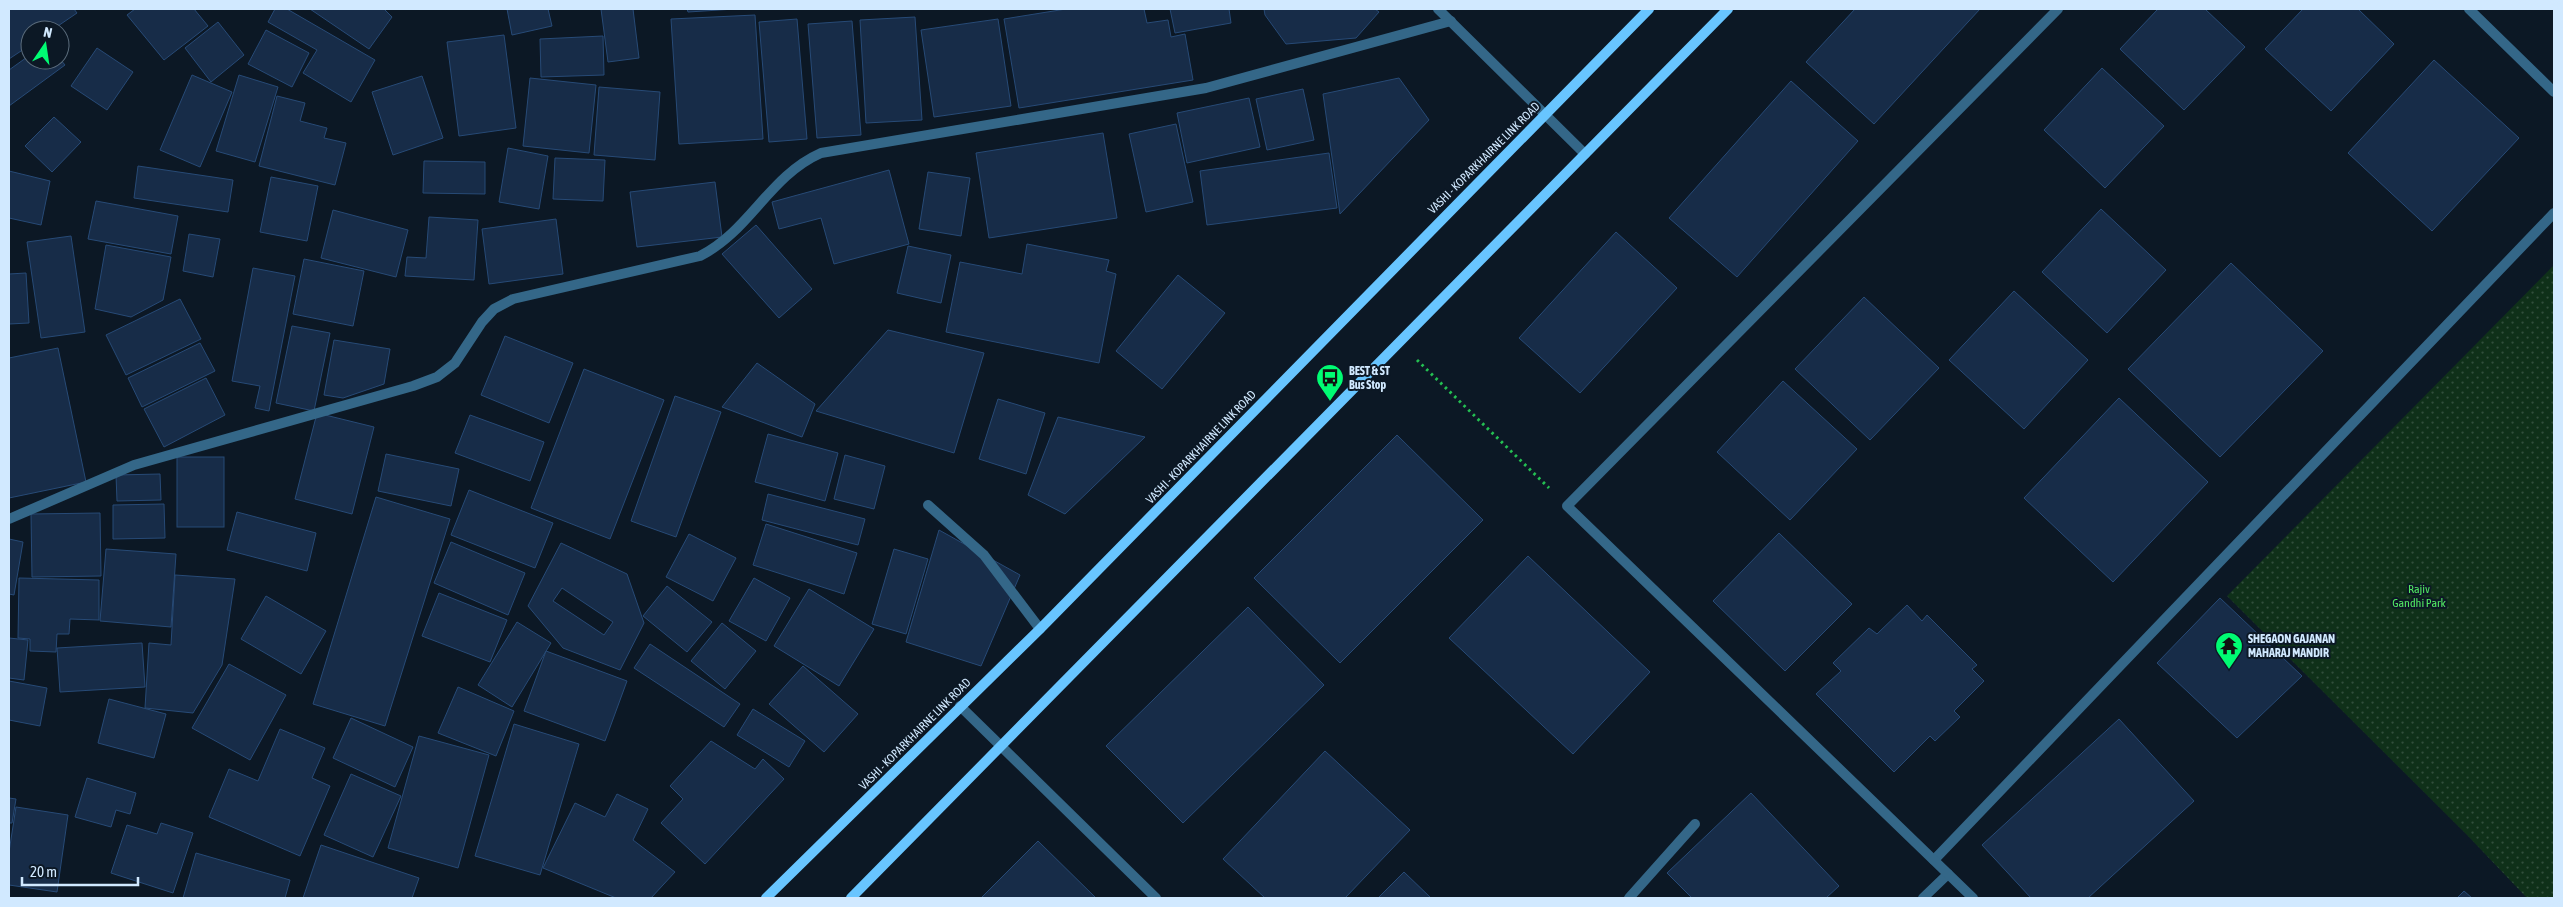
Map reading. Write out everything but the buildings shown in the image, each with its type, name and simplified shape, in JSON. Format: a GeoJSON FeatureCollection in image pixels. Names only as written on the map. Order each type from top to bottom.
{"type":"FeatureCollection","features":[{"type":"Feature","properties":{"kind":"main road","name":"VASHI - KOPARKHAIRNE LINK ROAD"},"geometry":{"type":"LineString","coordinates":[[766,898],[1040,629],[1649,9]]}},
{"type":"Feature","properties":{"kind":"main road"},"geometry":{"type":"LineString","coordinates":[[851,898],[1728,9]]}},
{"type":"Feature","properties":{"kind":"street"},"geometry":{"type":"LineString","coordinates":[[1438,9],[1585,154]]}},
{"type":"Feature","properties":{"kind":"street"},"geometry":{"type":"LineString","coordinates":[[1973,898],[1567,506],[2058,9]]}},
{"type":"Feature","properties":{"kind":"street"},"geometry":{"type":"LineString","coordinates":[[2469,9],[2554,92]]}},
{"type":"Feature","properties":{"kind":"street"},"geometry":{"type":"LineString","coordinates":[[9,519],[134,465],[413,386],[437,376],[455,363],[482,322],[494,309],[513,298],[700,256],[717,247],[732,235],[779,180],[802,161],[821,153],[1206,88],[1451,21]]}},
{"type":"Feature","properties":{"kind":"street"},"geometry":{"type":"LineString","coordinates":[[1934,860],[2554,213]]}},
{"type":"Feature","properties":{"kind":"street"},"geometry":{"type":"LineString","coordinates":[[928,505],[984,555],[1040,629]]}},
{"type":"Feature","properties":{"kind":"street"},"geometry":{"type":"LineString","coordinates":[[960,706],[1156,898]]}},
{"type":"Feature","properties":{"kind":"street"},"geometry":{"type":"LineString","coordinates":[[1629,898],[1695,824]]}},
{"type":"Feature","properties":{"kind":"street"},"geometry":{"type":"LineString","coordinates":[[1923,898],[1948,874]]}},
{"type":"Feature","properties":{"kind":"path"},"geometry":{"type":"LineString","coordinates":[[1398,343],[1550,489]]}},
{"type":"Feature","properties":{"kind":"green space","name":"Rajiv Gandhi Park"},"geometry":{"type":"Polygon","coordinates":[[[2554,265],[2554,898],[2527,898],[2467,835],[2227,596],[2554,265]]]}},
{"type":"Feature","properties":{"kind":"place","name":"BEST & ST Bus Stop"},"geometry":{"type":"Point","coordinates":[1330,402]}},
{"type":"Feature","properties":{"kind":"place","name":"SHEGAON GAJANAN MAHARAJ MANDIR"},"geometry":{"type":"Point","coordinates":[2229,670]}}]}
